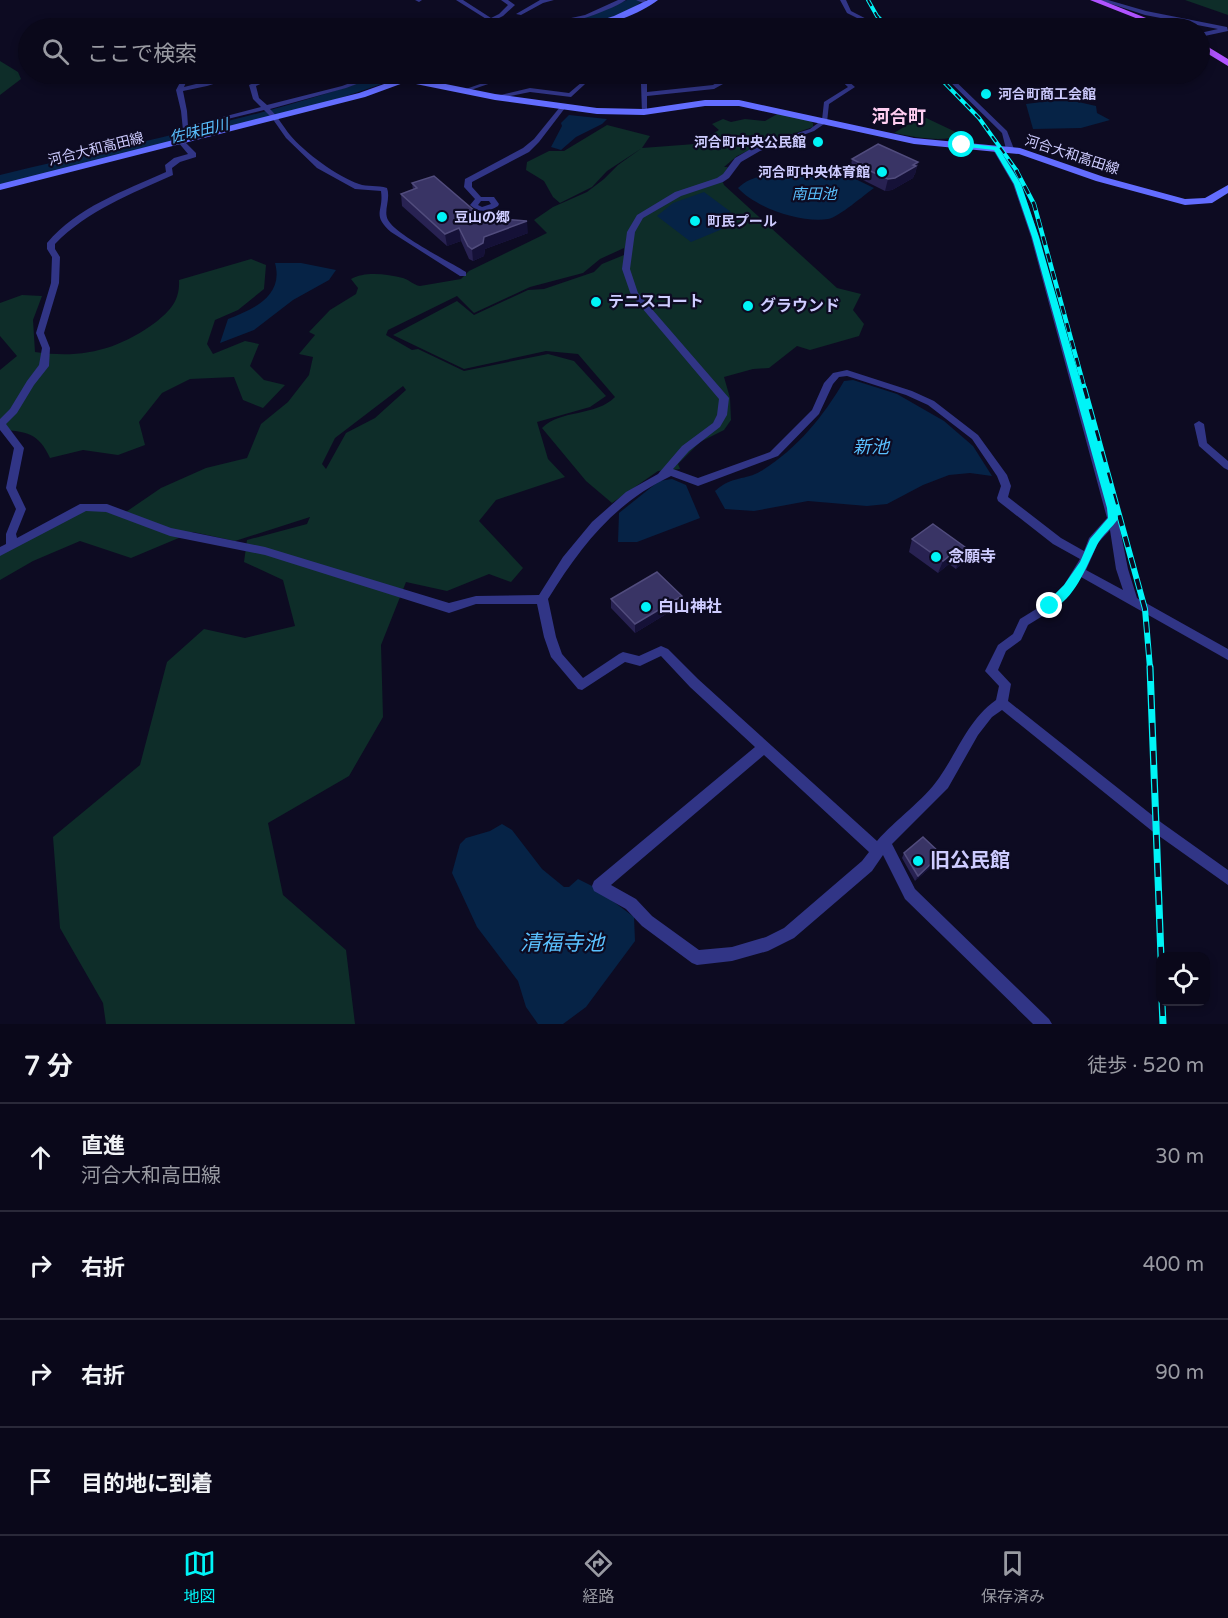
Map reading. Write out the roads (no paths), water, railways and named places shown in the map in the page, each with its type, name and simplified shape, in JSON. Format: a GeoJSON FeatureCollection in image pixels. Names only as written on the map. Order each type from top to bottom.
{"type":"FeatureCollection","features":[{"type":"Feature","properties":{"kind":"main road"},"geometry":{"type":"LineString","coordinates":[[1094,0],[1141,18]]}},
{"type":"Feature","properties":{"kind":"main road"},"geometry":{"type":"LineString","coordinates":[[614,18],[647,1]]}},
{"type":"Feature","properties":{"kind":"main road"},"geometry":{"type":"LineString","coordinates":[[1210,51],[1228,63]]}},
{"type":"Feature","properties":{"kind":"main road","name":"河合大和高田線"},"geometry":{"type":"LineString","coordinates":[[0,187],[362,95],[392,84]]}},
{"type":"Feature","properties":{"kind":"main road","name":"河合大和高田線"},"geometry":{"type":"LineString","coordinates":[[430,84],[562,108],[597,111],[644,112],[722,102],[760,107],[914,141],[1010,149],[1185,202],[1208,201],[1228,188]]}},
{"type":"Feature","properties":{"kind":"street"},"geometry":{"type":"LineString","coordinates":[[459,0],[488,18]]}},
{"type":"Feature","properties":{"kind":"street"},"geometry":{"type":"LineString","coordinates":[[494,18],[510,9],[512,5],[504,0]]}},
{"type":"Feature","properties":{"kind":"street"},"geometry":{"type":"LineString","coordinates":[[519,14],[542,1],[551,0]]}},
{"type":"Feature","properties":{"kind":"street"},"geometry":{"type":"LineString","coordinates":[[577,18],[624,0]]}},
{"type":"Feature","properties":{"kind":"street"},"geometry":{"type":"LineString","coordinates":[[843,0],[849,12],[861,18]]}},
{"type":"Feature","properties":{"kind":"street"},"geometry":{"type":"LineString","coordinates":[[1102,0],[1171,18]]}},
{"type":"Feature","properties":{"kind":"street"},"geometry":{"type":"LineString","coordinates":[[1210,26],[1228,29]]}},
{"type":"Feature","properties":{"kind":"street"},"geometry":{"type":"LineString","coordinates":[[1210,33],[1228,29]]}},
{"type":"Feature","properties":{"kind":"street"},"geometry":{"type":"LineString","coordinates":[[182,84],[179,90],[185,129],[352,84]]}},
{"type":"Feature","properties":{"kind":"street"},"geometry":{"type":"LineString","coordinates":[[179,90],[215,84]]}},
{"type":"Feature","properties":{"kind":"street"},"geometry":{"type":"LineString","coordinates":[[248,84],[256,99],[275,117],[288,137],[328,171],[358,187],[384,190],[387,196],[382,217],[399,236],[463,274]]}},
{"type":"Feature","properties":{"kind":"street"},"geometry":{"type":"LineString","coordinates":[[463,91],[484,84]]}},
{"type":"Feature","properties":{"kind":"street"},"geometry":{"type":"LineString","coordinates":[[495,97],[530,90],[573,98],[582,84]]}},
{"type":"Feature","properties":{"kind":"street"},"geometry":{"type":"LineString","coordinates":[[644,112],[646,84]]}},
{"type":"Feature","properties":{"kind":"street"},"geometry":{"type":"LineString","coordinates":[[644,94],[714,87],[720,84]]}},
{"type":"Feature","properties":{"kind":"street"},"geometry":{"type":"LineString","coordinates":[[661,476],[692,442],[717,427],[724,415],[724,398],[634,293],[626,269],[631,232],[640,217],[657,204],[678,194],[720,180],[738,160],[757,148],[812,130],[825,121],[826,102],[852,87],[849,84]]}},
{"type":"Feature","properties":{"kind":"street"},"geometry":{"type":"LineString","coordinates":[[955,84],[1005,132],[1010,149]]}},
{"type":"Feature","properties":{"kind":"street"},"geometry":{"type":"LineString","coordinates":[[479,199],[468,187],[468,182],[525,150],[540,138],[545,128],[562,108]]}},
{"type":"Feature","properties":{"kind":"street"},"geometry":{"type":"LineString","coordinates":[[12,546],[11,534],[21,509],[11,488],[19,448],[1,424],[14,411],[30,383],[44,366],[46,348],[40,333],[55,283],[56,266],[56,257],[51,249],[51,243],[65,227],[133,188],[170,173],[168,166],[193,154],[182,142]]}},
{"type":"Feature","properties":{"kind":"street"},"geometry":{"type":"LineString","coordinates":[[996,148],[1017,184],[1035,237],[1113,519],[1122,569],[1132,601]]}},
{"type":"Feature","properties":{"kind":"street"},"geometry":{"type":"LineString","coordinates":[[1044,1024],[910,894],[881,847],[764,747],[664,652],[661,651],[640,661],[623,657],[582,685],[557,657],[542,599],[567,557],[590,530],[626,497],[671,472],[698,482],[774,454],[816,412],[829,383],[836,375],[847,373],[909,393],[931,403],[975,437],[1002,475],[1006,486],[1002,498],[1057,541],[1087,558]]}},
{"type":"Feature","properties":{"kind":"street"},"geometry":{"type":"LineString","coordinates":[[1199,424],[1202,444],[1228,466]]}},
{"type":"Feature","properties":{"kind":"street"},"geometry":{"type":"LineString","coordinates":[[0,552],[84,507],[99,506],[170,532],[265,551],[449,608],[476,600],[542,599]]}},
{"type":"Feature","properties":{"kind":"street"},"geometry":{"type":"LineString","coordinates":[[764,747],[598,886],[631,904],[647,921],[697,958],[732,954],[768,944],[789,933],[867,866],[881,847],[943,784],[988,712],[1002,703],[1005,684],[991,671],[1002,648],[1017,637],[1024,622],[1050,606],[1068,588],[1087,558],[1093,541],[1113,519]]}},
{"type":"Feature","properties":{"kind":"street"},"geometry":{"type":"LineString","coordinates":[[1079,571],[1228,655]]}},
{"type":"Feature","properties":{"kind":"street"},"geometry":{"type":"LineString","coordinates":[[1002,703],[1157,827],[1228,878]]}},
{"type":"Feature","properties":{"kind":"water"},"geometry":{"type":"Polygon","coordinates":[[[1073,98],[1074,101],[1096,106],[1097,113],[1110,120],[1081,128],[1033,129],[1026,104],[1073,98]]]}},
{"type":"Feature","properties":{"kind":"water"},"geometry":{"type":"Polygon","coordinates":[[[569,115],[607,119],[602,124],[576,137],[561,150],[551,147],[562,126],[561,123],[569,115]]]}},
{"type":"Feature","properties":{"kind":"water","name":"南田池"},"geometry":{"type":"Polygon","coordinates":[[[813,171],[847,175],[874,188],[833,217],[817,220],[792,216],[767,208],[738,188],[754,178],[813,171]]]}},
{"type":"Feature","properties":{"kind":"water","name":"町民プール"},"geometry":{"type":"Polygon","coordinates":[[[704,192],[731,212],[721,216],[732,225],[691,242],[657,216],[673,203],[704,192]]]}},
{"type":"Feature","properties":{"kind":"water"},"geometry":{"type":"Polygon","coordinates":[[[275,263],[301,263],[336,270],[329,280],[293,300],[254,330],[220,343],[228,319],[257,306],[271,293],[277,274],[275,263]]]}},
{"type":"Feature","properties":{"kind":"water","name":"新池"},"geometry":{"type":"Polygon","coordinates":[[[853,380],[897,394],[944,421],[973,446],[992,476],[970,473],[949,475],[923,485],[887,504],[867,506],[808,501],[754,511],[725,509],[715,491],[733,480],[761,471],[786,453],[818,419],[844,381],[853,380]]]}},
{"type":"Feature","properties":{"kind":"water"},"geometry":{"type":"Polygon","coordinates":[[[672,479],[686,485],[700,518],[637,542],[618,542],[619,513],[659,481],[672,479]]]}},
{"type":"Feature","properties":{"kind":"water","name":"清福寺池"},"geometry":{"type":"Polygon","coordinates":[[[502,824],[512,830],[542,869],[564,887],[569,887],[578,879],[594,887],[634,917],[635,941],[586,1007],[563,1024],[538,1024],[526,1007],[518,981],[477,927],[452,873],[460,844],[466,838],[490,831],[502,824]]]}},
{"type":"Feature","properties":{"kind":"waterway","name":"佐味田川"},"geometry":{"type":"LineString","coordinates":[[597,18],[637,0]]}},
{"type":"Feature","properties":{"kind":"waterway","name":"佐味田川"},"geometry":{"type":"LineString","coordinates":[[0,180],[205,130],[347,92],[369,84]]}},
{"type":"Feature","properties":{"kind":"railway"},"geometry":{"type":"LineString","coordinates":[[868,0],[879,18]]}},
{"type":"Feature","properties":{"kind":"railway"},"geometry":{"type":"LineString","coordinates":[[946,84],[979,118],[1017,171]]}},
{"type":"Feature","properties":{"kind":"railway"},"geometry":{"type":"LineString","coordinates":[[1016,170],[1034,204],[1085,390]]}},
{"type":"Feature","properties":{"kind":"railway"},"geometry":{"type":"LineString","coordinates":[[1084,388],[1145,609],[1150,668]]}},
{"type":"Feature","properties":{"kind":"railway"},"geometry":{"type":"LineString","coordinates":[[1150,667],[1161,952]]}},
{"type":"Feature","properties":{"kind":"railway"},"geometry":{"type":"LineString","coordinates":[[1162,1006],[1163,1024]]}},
{"type":"Feature","properties":{"kind":"place","name":"河合町商工会館"},"geometry":{"type":"Point","coordinates":[986,94]}},
{"type":"Feature","properties":{"kind":"place","name":"河合町中央公民館"},"geometry":{"type":"Point","coordinates":[818,142]}},
{"type":"Feature","properties":{"kind":"place","name":"河合町中央体育館"},"geometry":{"type":"Point","coordinates":[882,172]}},
{"type":"Feature","properties":{"kind":"place","name":"豆山の郷"},"geometry":{"type":"Point","coordinates":[442,217]}},
{"type":"Feature","properties":{"kind":"place","name":"町民プール"},"geometry":{"type":"Point","coordinates":[695,221]}},
{"type":"Feature","properties":{"kind":"place","name":"テニスコート"},"geometry":{"type":"Point","coordinates":[596,302]}},
{"type":"Feature","properties":{"kind":"place","name":"グラウンド"},"geometry":{"type":"Point","coordinates":[748,306]}},
{"type":"Feature","properties":{"kind":"place","name":"念願寺"},"geometry":{"type":"Point","coordinates":[936,557]}},
{"type":"Feature","properties":{"kind":"place","name":"白山神社"},"geometry":{"type":"Point","coordinates":[646,607]}},
{"type":"Feature","properties":{"kind":"place","name":"旧公民館"},"geometry":{"type":"Point","coordinates":[918,861]}},
{"type":"Feature","properties":{"kind":"district","name":"河合町"},"geometry":{"type":"Point","coordinates":[899,117]}}]}
